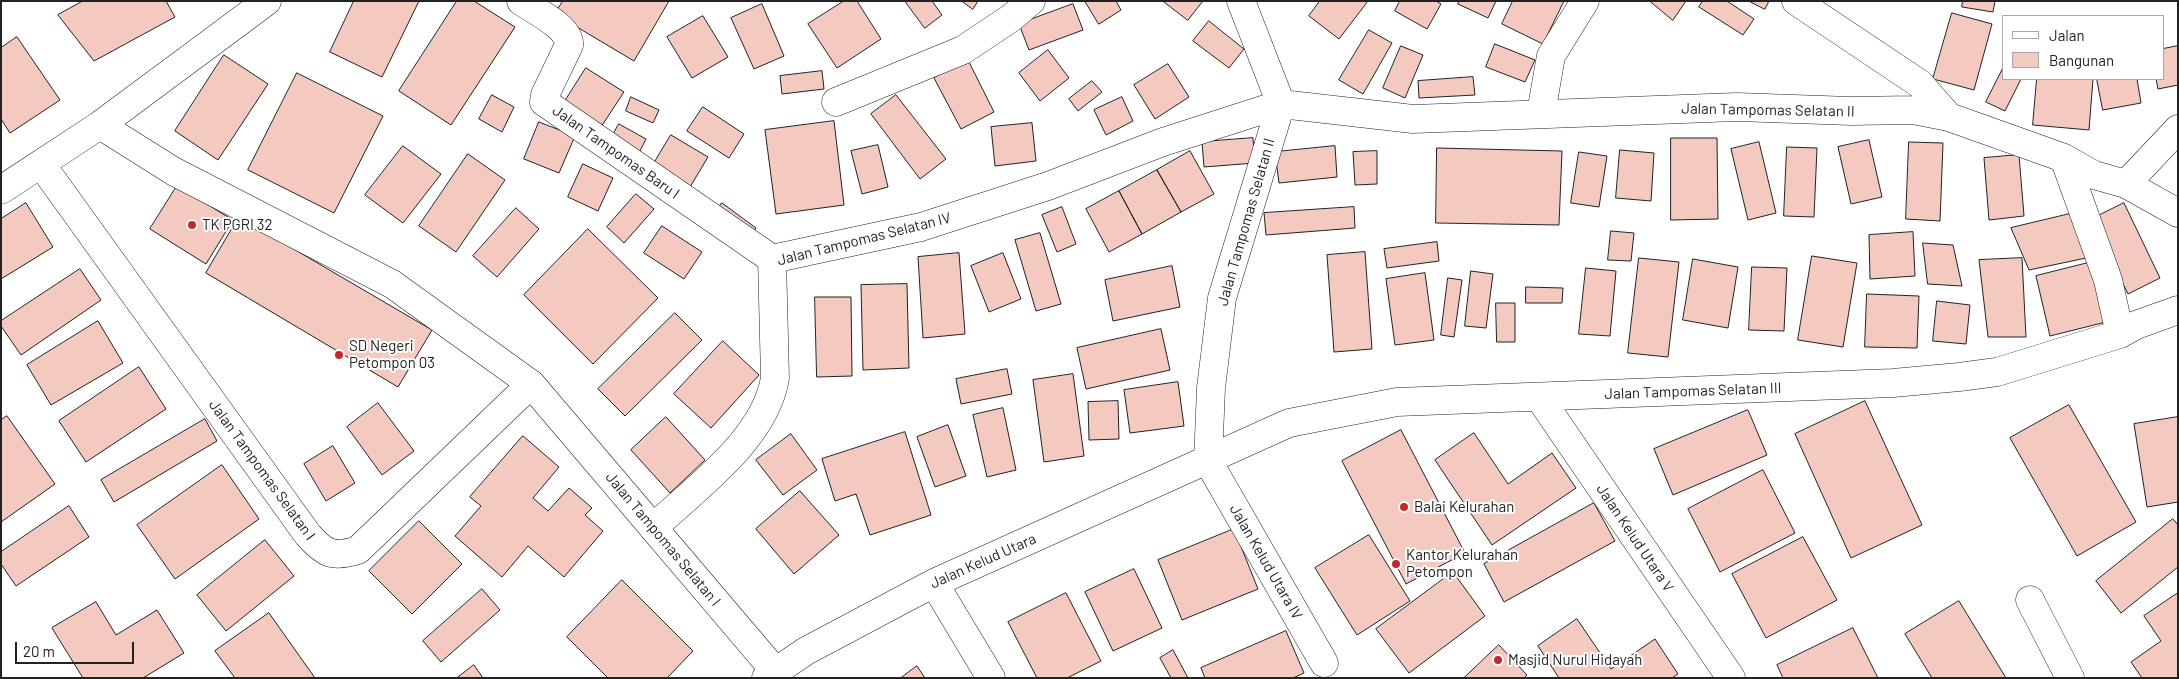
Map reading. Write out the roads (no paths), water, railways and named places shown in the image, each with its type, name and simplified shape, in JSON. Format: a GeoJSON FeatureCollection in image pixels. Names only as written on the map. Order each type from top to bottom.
{"type":"FeatureCollection","features":[{"type":"Feature","properties":{"kind":"street"},"geometry":{"type":"LineString","coordinates":[[1,190],[100,124],[267,1]]}},
{"type":"Feature","properties":{"kind":"street","name":"Jalan Tampomas Baru I"},"geometry":{"type":"LineString","coordinates":[[521,1],[565,31],[569,40],[569,45],[544,95],[544,102],[772,259]]}},
{"type":"Feature","properties":{"kind":"street"},"geometry":{"type":"LineString","coordinates":[[836,102],[963,50],[1011,18],[1032,1]]}},
{"type":"Feature","properties":{"kind":"street"},"geometry":{"type":"LineString","coordinates":[[1241,1],[1281,104]]}},
{"type":"Feature","properties":{"kind":"street"},"geometry":{"type":"LineString","coordinates":[[1541,113],[1551,56],[1585,1]]}},
{"type":"Feature","properties":{"kind":"street"},"geometry":{"type":"LineString","coordinates":[[1796,1],[1920,84],[1949,117]]}},
{"type":"Feature","properties":{"kind":"street","name":"Jalan Tampomas Selatan IV"},"geometry":{"type":"LineString","coordinates":[[653,528],[745,442],[772,393],[774,378],[772,259],[921,227],[1048,186],[1163,142],[1281,104]]}},
{"type":"Feature","properties":{"kind":"street","name":"Jalan Tampomas Selatan II"},"geometry":{"type":"LineString","coordinates":[[1208,461],[1211,388],[1222,298],[1281,104],[1413,119],[1737,107],[1851,111],[1913,110],[1949,117],[2064,158],[2094,175],[2126,184],[2178,213]]}},
{"type":"Feature","properties":{"kind":"street","name":"Jalan Tampomas Selatan I"},"geometry":{"type":"LineString","coordinates":[[100,124],[174,171],[392,284],[531,384],[653,528],[771,674]]}},
{"type":"Feature","properties":{"kind":"street"},"geometry":{"type":"LineString","coordinates":[[2126,184],[2178,129]]}},
{"type":"Feature","properties":{"kind":"street"},"geometry":{"type":"LineString","coordinates":[[2064,158],[2108,280],[2120,334]]}},
{"type":"Feature","properties":{"kind":"street","name":"Jalan Tampomas Selatan I"},"geometry":{"type":"LineString","coordinates":[[41,164],[308,535],[319,548],[331,554],[344,554],[358,550],[531,384]]}},
{"type":"Feature","properties":{"kind":"street","name":"Jalan Tampomas Selatan III"},"geometry":{"type":"LineString","coordinates":[[1208,461],[1289,422],[1398,402],[1893,384],[1996,372],[2120,334],[2136,325],[2178,310]]}},
{"type":"Feature","properties":{"kind":"street","name":"Jalan Kelud Utara V"},"geometry":{"type":"LineString","coordinates":[[1539,397],[1731,678]]}},
{"type":"Feature","properties":{"kind":"street","name":"Jalan Kelud Utara"},"geometry":{"type":"LineString","coordinates":[[771,674],[806,650],[934,583],[1208,461]]}},
{"type":"Feature","properties":{"kind":"street","name":"Jalan Kelud Utara IV"},"geometry":{"type":"LineString","coordinates":[[1208,461],[1324,662]]}},
{"type":"Feature","properties":{"kind":"street"},"geometry":{"type":"LineString","coordinates":[[934,583],[991,678]]}},
{"type":"Feature","properties":{"kind":"street"},"geometry":{"type":"LineString","coordinates":[[2030,600],[2070,678]]}},
{"type":"Feature","properties":{"kind":"place","name":"TK PGRI 32"},"geometry":{"type":"Point","coordinates":[192,225]}},
{"type":"Feature","properties":{"kind":"place","name":"SD Negeri Petompon 03"},"geometry":{"type":"Point","coordinates":[339,355]}},
{"type":"Feature","properties":{"kind":"place","name":"Balai Kelurahan"},"geometry":{"type":"Point","coordinates":[1404,507]}},
{"type":"Feature","properties":{"kind":"place","name":"Kantor Kelurahan Petompon"},"geometry":{"type":"Point","coordinates":[1396,564]}},
{"type":"Feature","properties":{"kind":"place","name":"Masjid Nurul Hidayah"},"geometry":{"type":"Point","coordinates":[1498,660]}}]}
